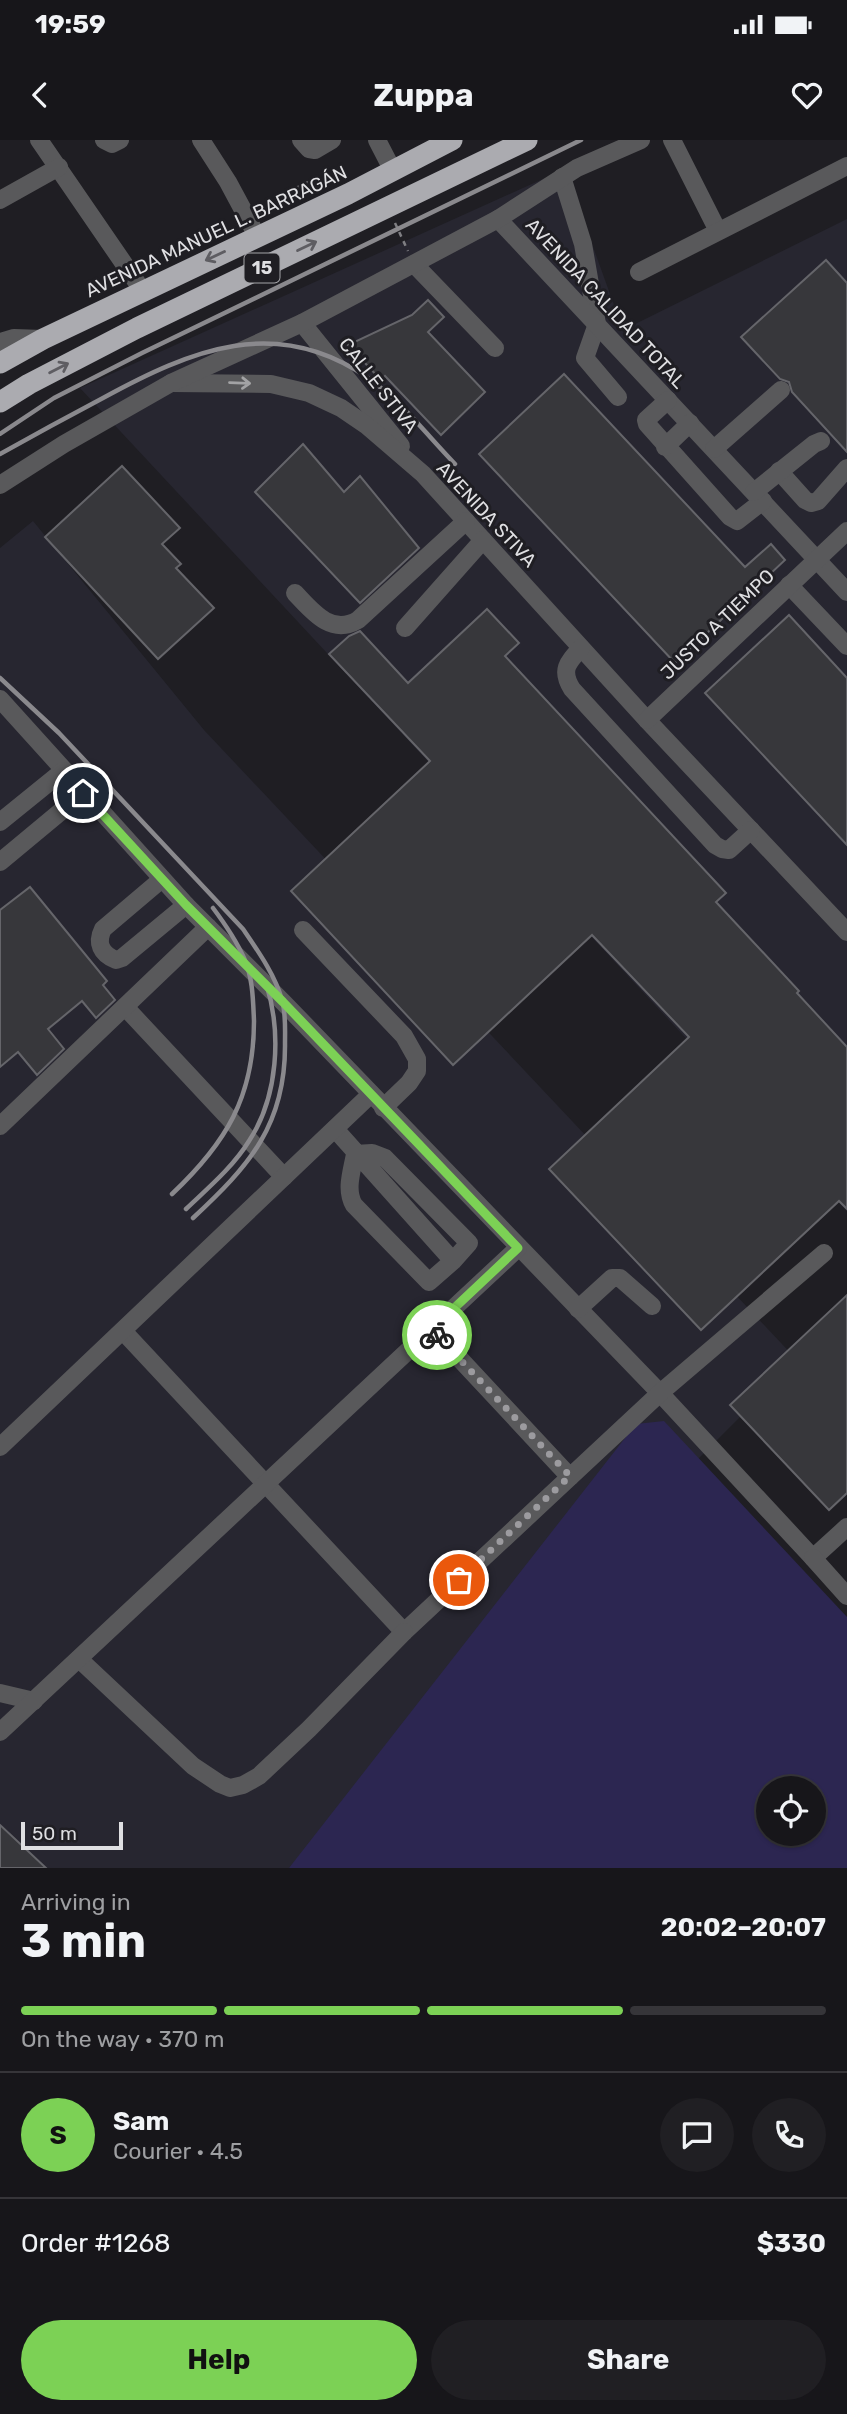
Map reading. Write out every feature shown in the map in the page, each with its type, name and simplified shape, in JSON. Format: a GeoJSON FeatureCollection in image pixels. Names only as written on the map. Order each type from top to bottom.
{"type":"FeatureCollection","features":[{"type":"Feature","properties":{"kind":"highway","name":"AVENIDA MANUEL L. BARRAGÁN"},"geometry":{"type":"LineString","coordinates":[[0,363],[43,338],[393,171],[452,140]]}},
{"type":"Feature","properties":{"kind":"highway","name":"15"},"geometry":{"type":"LineString","coordinates":[[0,402],[137,328],[527,140]]}},
{"type":"Feature","properties":{"kind":"street"},"geometry":{"type":"LineString","coordinates":[[39,140],[142,290]]}},
{"type":"Feature","properties":{"kind":"street"},"geometry":{"type":"LineString","coordinates":[[104,140],[113,144],[120,140]]}},
{"type":"Feature","properties":{"kind":"street"},"geometry":{"type":"LineString","coordinates":[[201,140],[228,182],[257,236]]}},
{"type":"Feature","properties":{"kind":"street"},"geometry":{"type":"LineString","coordinates":[[301,140],[309,149],[315,150],[332,140]]}},
{"type":"Feature","properties":{"kind":"street"},"geometry":{"type":"LineString","coordinates":[[377,140],[393,171]]}},
{"type":"Feature","properties":{"kind":"street"},"geometry":{"type":"LineString","coordinates":[[499,219],[562,177],[597,158],[642,140]]}},
{"type":"Feature","properties":{"kind":"street"},"geometry":{"type":"LineString","coordinates":[[672,140],[718,231]]}},
{"type":"Feature","properties":{"kind":"street"},"geometry":{"type":"LineString","coordinates":[[639,272],[847,166]]}},
{"type":"Feature","properties":{"kind":"street"},"geometry":{"type":"LineString","coordinates":[[0,200],[59,167]]}},
{"type":"Feature","properties":{"kind":"street"},"geometry":{"type":"LineString","coordinates":[[562,177],[583,244],[597,324],[585,358],[618,397]]}},
{"type":"Feature","properties":{"kind":"street","name":"AVENIDA CALIDAD TOTAL"},"geometry":{"type":"LineString","coordinates":[[171,383],[302,323],[499,219],[847,593]]}},
{"type":"Feature","properties":{"kind":"street"},"geometry":{"type":"LineString","coordinates":[[414,264],[495,348]]}},
{"type":"Feature","properties":{"kind":"street","name":"CALLE STIVA"},"geometry":{"type":"LineString","coordinates":[[302,323],[423,474]]}},
{"type":"Feature","properties":{"kind":"street"},"geometry":{"type":"LineString","coordinates":[[0,342],[14,338],[43,338]]}},
{"type":"Feature","properties":{"kind":"street"},"geometry":{"type":"LineString","coordinates":[[0,485],[64,444],[171,383]]}},
{"type":"Feature","properties":{"kind":"street","name":"AVENIDA STIVA"},"geometry":{"type":"LineString","coordinates":[[171,383],[271,384],[309,393],[341,408],[366,425],[423,474],[647,720],[847,932]]}},
{"type":"Feature","properties":{"kind":"street"},"geometry":{"type":"LineString","coordinates":[[714,449],[781,390]]}},
{"type":"Feature","properties":{"kind":"street"},"geometry":{"type":"LineString","coordinates":[[668,400],[646,420],[647,424],[665,447],[737,521],[779,471],[821,441]]}},
{"type":"Feature","properties":{"kind":"street"},"geometry":{"type":"LineString","coordinates":[[665,447],[690,423]]}},
{"type":"Feature","properties":{"kind":"street"},"geometry":{"type":"LineString","coordinates":[[779,471],[811,503],[818,501],[847,468]]}},
{"type":"Feature","properties":{"kind":"street"},"geometry":{"type":"LineString","coordinates":[[295,593],[325,621],[342,626],[349,625],[358,620],[466,521]]}},
{"type":"Feature","properties":{"kind":"street","name":"JUSTO A TIEMPO"},"geometry":{"type":"LineString","coordinates":[[647,720],[847,531]]}},
{"type":"Feature","properties":{"kind":"street"},"geometry":{"type":"LineString","coordinates":[[405,628],[483,540]]}},
{"type":"Feature","properties":{"kind":"street"},"geometry":{"type":"LineString","coordinates":[[789,585],[847,646]]}},
{"type":"Feature","properties":{"kind":"street"},"geometry":{"type":"LineString","coordinates":[[581,648],[565,668],[564,673],[572,688],[715,845],[729,850],[751,830]]}},
{"type":"Feature","properties":{"kind":"street"},"geometry":{"type":"LineString","coordinates":[[0,699],[186,905],[660,1393],[847,1596]]}},
{"type":"Feature","properties":{"kind":"street"},"geometry":{"type":"LineString","coordinates":[[0,822],[63,771]]}},
{"type":"Feature","properties":{"kind":"street"},"geometry":{"type":"LineString","coordinates":[[0,862],[83,793]]}},
{"type":"Feature","properties":{"kind":"street"},"geometry":{"type":"LineString","coordinates":[[162,879],[103,929],[99,945],[104,953],[116,960],[122,958],[186,905]]}},
{"type":"Feature","properties":{"kind":"street"},"geometry":{"type":"LineString","coordinates":[[0,1126],[208,927]]}},
{"type":"Feature","properties":{"kind":"street"},"geometry":{"type":"LineString","coordinates":[[303,930],[388,1017],[414,1052],[417,1071],[409,1083],[383,1108]]}},
{"type":"Feature","properties":{"kind":"street"},"geometry":{"type":"LineString","coordinates":[[125,1007],[284,1177]]}},
{"type":"Feature","properties":{"kind":"street"},"geometry":{"type":"LineString","coordinates":[[0,1447],[370,1095]]}},
{"type":"Feature","properties":{"kind":"street"},"geometry":{"type":"LineString","coordinates":[[335,1129],[453,1261],[429,1282],[354,1205],[349,1189],[355,1154]]}},
{"type":"Feature","properties":{"kind":"street"},"geometry":{"type":"LineString","coordinates":[[0,1732],[518,1248]]}},
{"type":"Feature","properties":{"kind":"street"},"geometry":{"type":"LineString","coordinates":[[79,1659],[174,1750],[209,1778],[230,1788],[243,1785],[259,1776],[309,1729],[404,1632],[660,1393],[824,1253]]}},
{"type":"Feature","properties":{"kind":"street"},"geometry":{"type":"LineString","coordinates":[[578,1309],[612,1278],[620,1278],[652,1306]]}},
{"type":"Feature","properties":{"kind":"street"},"geometry":{"type":"LineString","coordinates":[[432,1329],[570,1476]]}},
{"type":"Feature","properties":{"kind":"street"},"geometry":{"type":"LineString","coordinates":[[123,1331],[404,1632]]}},
{"type":"Feature","properties":{"kind":"street"},"geometry":{"type":"LineString","coordinates":[[813,1558],[847,1527]]}},
{"type":"Feature","properties":{"kind":"street"},"geometry":{"type":"LineString","coordinates":[[0,1692],[34,1701]]}},
{"type":"Feature","properties":{"kind":"path"},"geometry":{"type":"LineString","coordinates":[[296,188],[335,169]]}},
{"type":"Feature","properties":{"kind":"path"},"geometry":{"type":"LineString","coordinates":[[394,224],[414,264]]}},
{"type":"Feature","properties":{"kind":"shaded area"},"geometry":{"type":"Polygon","coordinates":[[[565,169],[623,330],[847,219],[847,1211],[80,388],[565,169]]]}},
{"type":"Feature","properties":{"kind":"shaded area"},"geometry":{"type":"Polygon","coordinates":[[[33,521],[204,730],[797,1360],[289,1868],[0,1868],[0,548],[33,521]]]}},
{"type":"Feature","properties":{"kind":"shaded area"},"geometry":{"type":"Polygon","coordinates":[[[664,1421],[847,1617],[847,1868],[289,1868],[636,1424],[664,1421]]]}},
{"type":"Feature","properties":{"kind":"building"},"geometry":{"type":"Polygon","coordinates":[[[826,260],[847,283],[847,452],[792,392],[789,382],[780,379],[741,337],[826,260]]]}},
{"type":"Feature","properties":{"kind":"building"},"geometry":{"type":"Polygon","coordinates":[[[428,300],[444,317],[428,332],[485,392],[441,435],[385,376],[381,380],[348,345],[412,315],[428,300]]]}},
{"type":"Feature","properties":{"kind":"building"},"geometry":{"type":"Polygon","coordinates":[[[564,374],[745,567],[771,544],[785,560],[675,663],[479,454],[564,374]]]}},
{"type":"Feature","properties":{"kind":"building"},"geometry":{"type":"Polygon","coordinates":[[[303,444],[344,492],[360,476],[419,548],[360,603],[255,492],[303,444]]]}},
{"type":"Feature","properties":{"kind":"building"},"geometry":{"type":"Polygon","coordinates":[[[122,466],[180,528],[162,544],[181,564],[176,568],[214,608],[158,659],[45,537],[122,466]]]}},
{"type":"Feature","properties":{"kind":"building"},"geometry":{"type":"Polygon","coordinates":[[[487,609],[519,643],[505,656],[726,893],[716,902],[847,1047],[847,1209],[839,1201],[701,1330],[549,1169],[689,1037],[592,935],[453,1065],[291,891],[430,761],[329,654],[349,636],[360,631],[408,683],[487,609]]]}},
{"type":"Feature","properties":{"kind":"building"},"geometry":{"type":"Polygon","coordinates":[[[789,615],[847,678],[847,845],[705,693],[789,615]]]}},
{"type":"Feature","properties":{"kind":"building"},"geometry":{"type":"Polygon","coordinates":[[[30,887],[107,981],[103,985],[115,1000],[96,1018],[82,1001],[48,1029],[64,1049],[37,1075],[18,1052],[0,1067],[0,910],[30,887]]]}},
{"type":"Feature","properties":{"kind":"building"},"geometry":{"type":"Polygon","coordinates":[[[847,1295],[847,1493],[829,1510],[730,1405],[847,1295]]]}},
{"type":"Feature","properties":{"kind":"building"},"geometry":{"type":"Polygon","coordinates":[[[0,1825],[46,1868],[0,1868],[0,1825]]]}},
{"type":"Feature","properties":{"kind":"railway"},"geometry":{"type":"LineString","coordinates":[[0,434],[54,398],[142,353],[581,140]]}},
{"type":"Feature","properties":{"kind":"railway"},"geometry":{"type":"LineString","coordinates":[[0,454],[169,366],[234,346],[267,344],[300,347],[334,359],[368,378],[403,408],[455,464]]}},
{"type":"Feature","properties":{"kind":"railway"},"geometry":{"type":"LineString","coordinates":[[0,678],[59,733],[243,929],[279,991],[285,1016],[284,1072],[271,1121],[247,1161],[193,1218]]}},
{"type":"Feature","properties":{"kind":"railway"},"geometry":{"type":"LineString","coordinates":[[172,1194],[222,1137],[242,1096],[253,1048],[254,1013],[249,973],[237,945],[213,908]]}},
{"type":"Feature","properties":{"kind":"railway"},"geometry":{"type":"LineString","coordinates":[[186,1209],[243,1151],[259,1124],[266,1105],[275,1043],[271,1002],[266,983]]}},
{"type":"Feature","properties":{"kind":"way so far"},"geometry":{"type":"LineString","coordinates":[[437,1335],[570,1476],[459,1580]]}},
{"type":"Feature","properties":{"kind":"route"},"geometry":{"type":"LineString","coordinates":[[83,793],[186,905],[283,1002],[518,1248],[432,1329],[437,1335]]}}]}
